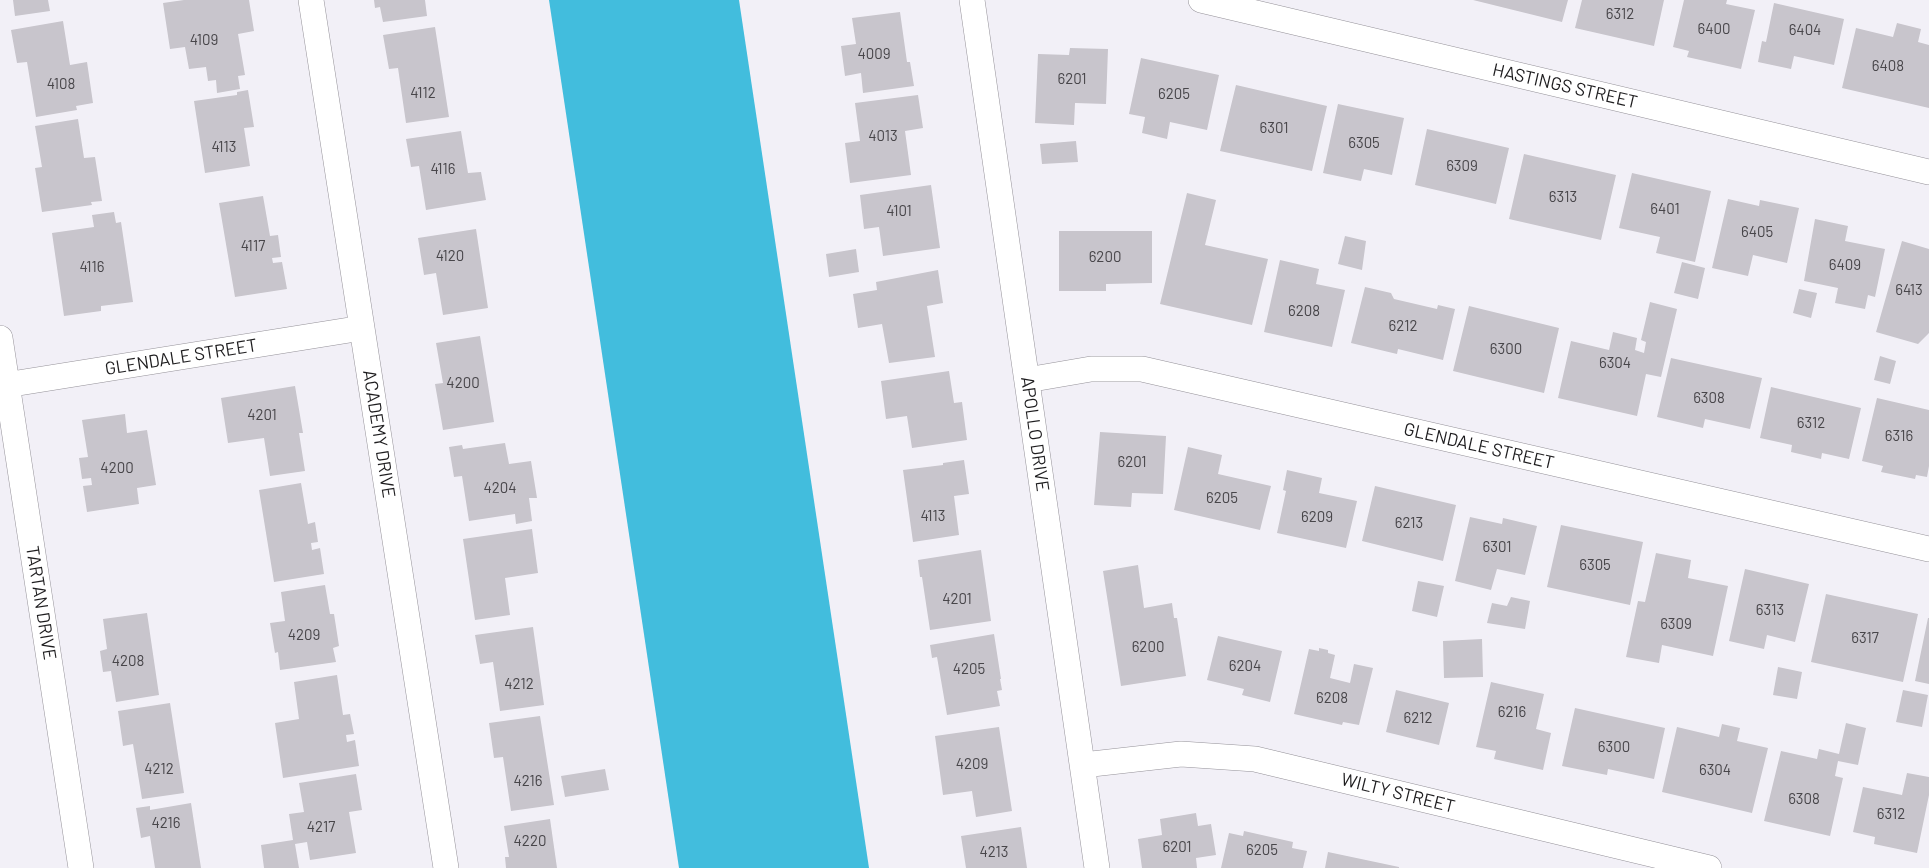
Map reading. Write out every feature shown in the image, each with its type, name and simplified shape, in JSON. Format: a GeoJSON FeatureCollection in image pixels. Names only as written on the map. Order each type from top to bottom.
{"type":"FeatureCollection","features":[{"type":"Feature","properties":{"kind":"street","name":"ACADEMY DRIVE"},"geometry":{"type":"LineString","coordinates":[[311,0],[446,868]]}},
{"type":"Feature","properties":{"kind":"street","name":"APOLLO DRIVE"},"geometry":{"type":"LineString","coordinates":[[972,0],[1097,868]]}},
{"type":"Feature","properties":{"kind":"street","name":"HASTINGS STREET"},"geometry":{"type":"LineString","coordinates":[[1201,0],[1929,172]]}},
{"type":"Feature","properties":{"kind":"street","name":"GLENDALE STREET"},"geometry":{"type":"LineString","coordinates":[[4,385],[362,328]]}},
{"type":"Feature","properties":{"kind":"street","name":"TARTAN DRIVE"},"geometry":{"type":"LineString","coordinates":[[0,338],[4,385],[81,868]]}},
{"type":"Feature","properties":{"kind":"street","name":"GLENDALE STREET"},"geometry":{"type":"LineString","coordinates":[[1027,380],[1091,369],[1142,369],[1929,549]]}},
{"type":"Feature","properties":{"kind":"street","name":"WILTY STREET"},"geometry":{"type":"LineString","coordinates":[[1083,765],[1181,754],[1255,759],[1709,868]]}},
{"type":"Feature","properties":{"kind":"water"},"geometry":{"type":"Polygon","coordinates":[[[549,0],[739,0],[869,868],[679,868],[549,0]]]}},
{"type":"Feature","properties":{"kind":"building"},"geometry":{"type":"Polygon","coordinates":[[[13,0],[48,0],[50,11],[15,16],[13,0]]]}},
{"type":"Feature","properties":{"kind":"building"},"geometry":{"type":"Polygon","coordinates":[[[184,0],[249,0],[254,31],[238,34],[245,75],[238,76],[240,89],[217,93],[216,80],[208,81],[206,67],[189,69],[185,47],[170,49],[163,3],[184,0]]]}},
{"type":"Feature","properties":{"kind":"building"},"geometry":{"type":"Polygon","coordinates":[[[374,0],[425,0],[427,16],[383,22],[380,7],[375,8],[374,0]]]}},
{"type":"Feature","properties":{"kind":"building"},"geometry":{"type":"Polygon","coordinates":[[[1473,0],[1568,0],[1562,22],[1473,0]]]}},
{"type":"Feature","properties":{"kind":"building"},"geometry":{"type":"Polygon","coordinates":[[[1582,0],[1664,0],[1654,46],[1575,28],[1582,0]]]}},
{"type":"Feature","properties":{"kind":"building"},"geometry":{"type":"Polygon","coordinates":[[[1684,0],[1727,0],[1726,4],[1755,10],[1741,69],[1687,57],[1689,51],[1673,47],[1684,0]]]}},
{"type":"Feature","properties":{"kind":"building"},"geometry":{"type":"Polygon","coordinates":[[[1774,3],[1844,19],[1834,65],[1794,56],[1791,69],[1758,62],[1762,41],[1766,42],[1774,3]]]}},
{"type":"Feature","properties":{"kind":"building"},"geometry":{"type":"Polygon","coordinates":[[[900,12],[907,62],[910,62],[914,86],[863,93],[861,73],[845,76],[841,46],[856,44],[852,18],[900,12]]]}},
{"type":"Feature","properties":{"kind":"building"},"geometry":{"type":"Polygon","coordinates":[[[63,21],[70,65],[87,62],[93,103],[76,106],[77,110],[36,117],[27,62],[17,63],[11,30],[63,21]]]}},
{"type":"Feature","properties":{"kind":"building"},"geometry":{"type":"Polygon","coordinates":[[[1897,23],[1921,29],[1918,42],[1929,45],[1929,108],[1842,88],[1856,28],[1893,37],[1897,23]]]}},
{"type":"Feature","properties":{"kind":"building"},"geometry":{"type":"Polygon","coordinates":[[[435,27],[449,117],[406,123],[398,68],[389,69],[383,35],[435,27]]]}},
{"type":"Feature","properties":{"kind":"building"},"geometry":{"type":"Polygon","coordinates":[[[1070,48],[1108,49],[1106,104],[1075,103],[1074,125],[1035,123],[1038,54],[1069,55],[1070,48]]]}},
{"type":"Feature","properties":{"kind":"building"},"geometry":{"type":"Polygon","coordinates":[[[1141,58],[1219,75],[1207,130],[1170,122],[1167,139],[1142,133],[1145,117],[1129,114],[1141,58]]]}},
{"type":"Feature","properties":{"kind":"building"},"geometry":{"type":"Polygon","coordinates":[[[1236,85],[1327,106],[1312,171],[1220,151],[1236,85]]]}},
{"type":"Feature","properties":{"kind":"building"},"geometry":{"type":"Polygon","coordinates":[[[248,90],[254,127],[244,128],[250,166],[205,173],[194,101],[237,95],[237,92],[248,90]]]}},
{"type":"Feature","properties":{"kind":"building"},"geometry":{"type":"Polygon","coordinates":[[[918,95],[923,128],[905,131],[911,175],[850,183],[845,143],[860,141],[855,103],[918,95]]]}},
{"type":"Feature","properties":{"kind":"building"},"geometry":{"type":"Polygon","coordinates":[[[1338,104],[1404,118],[1392,175],[1364,169],[1361,181],[1323,173],[1338,104]]]}},
{"type":"Feature","properties":{"kind":"building"},"geometry":{"type":"Polygon","coordinates":[[[78,119],[84,158],[95,157],[102,201],[91,202],[92,205],[42,212],[35,168],[42,167],[35,126],[78,119]]]}},
{"type":"Feature","properties":{"kind":"building"},"geometry":{"type":"Polygon","coordinates":[[[1427,129],[1509,148],[1496,204],[1415,185],[1427,129]]]}},
{"type":"Feature","properties":{"kind":"building"},"geometry":{"type":"Polygon","coordinates":[[[461,131],[468,173],[481,172],[486,200],[426,210],[419,166],[411,167],[406,139],[461,131]]]}},
{"type":"Feature","properties":{"kind":"building"},"geometry":{"type":"Polygon","coordinates":[[[1076,141],[1078,162],[1042,164],[1040,144],[1076,141]]]}},
{"type":"Feature","properties":{"kind":"building"},"geometry":{"type":"Polygon","coordinates":[[[1524,154],[1616,175],[1601,240],[1509,219],[1524,154]]]}},
{"type":"Feature","properties":{"kind":"building"},"geometry":{"type":"Polygon","coordinates":[[[1632,173],[1711,191],[1695,262],[1656,253],[1660,237],[1619,228],[1632,173]]]}},
{"type":"Feature","properties":{"kind":"building"},"geometry":{"type":"Polygon","coordinates":[[[931,185],[940,248],[883,256],[879,227],[864,229],[860,195],[931,185]]]}},
{"type":"Feature","properties":{"kind":"building"},"geometry":{"type":"Polygon","coordinates":[[[1187,193],[1216,200],[1205,245],[1268,259],[1252,325],[1160,304],[1187,193]]]}},
{"type":"Feature","properties":{"kind":"building"},"geometry":{"type":"Polygon","coordinates":[[[263,196],[270,236],[278,235],[281,257],[272,258],[273,263],[282,262],[287,289],[235,297],[219,203],[263,196]]]}},
{"type":"Feature","properties":{"kind":"building"},"geometry":{"type":"Polygon","coordinates":[[[1728,199],[1759,206],[1760,200],[1799,208],[1787,263],[1753,255],[1748,276],[1712,268],[1728,199]]]}},
{"type":"Feature","properties":{"kind":"building"},"geometry":{"type":"Polygon","coordinates":[[[114,212],[116,223],[121,222],[133,302],[101,306],[101,311],[64,316],[52,233],[94,227],[92,215],[114,212]]]}},
{"type":"Feature","properties":{"kind":"building"},"geometry":{"type":"Polygon","coordinates":[[[1815,219],[1848,226],[1845,241],[1885,249],[1875,297],[1868,295],[1865,309],[1835,303],[1838,288],[1804,281],[1815,219]]]}},
{"type":"Feature","properties":{"kind":"building"},"geometry":{"type":"Polygon","coordinates":[[[476,229],[488,308],[443,315],[436,273],[424,275],[418,238],[476,229]]]}},
{"type":"Feature","properties":{"kind":"building"},"geometry":{"type":"Polygon","coordinates":[[[1059,231],[1152,231],[1152,283],[1106,284],[1106,291],[1059,291],[1059,231]]]}},
{"type":"Feature","properties":{"kind":"building"},"geometry":{"type":"Polygon","coordinates":[[[1345,236],[1366,241],[1362,270],[1338,264],[1345,236]]]}},
{"type":"Feature","properties":{"kind":"building"},"geometry":{"type":"Polygon","coordinates":[[[1902,241],[1929,249],[1929,333],[1918,344],[1876,332],[1902,241]]]}},
{"type":"Feature","properties":{"kind":"building"},"geometry":{"type":"Polygon","coordinates":[[[856,249],[859,272],[829,277],[826,254],[856,249]]]}},
{"type":"Feature","properties":{"kind":"building"},"geometry":{"type":"Polygon","coordinates":[[[1280,260],[1319,269],[1316,284],[1345,290],[1332,347],[1264,332],[1280,260]]]}},
{"type":"Feature","properties":{"kind":"building"},"geometry":{"type":"Polygon","coordinates":[[[1682,262],[1705,268],[1698,299],[1674,293],[1682,262]]]}},
{"type":"Feature","properties":{"kind":"building"},"geometry":{"type":"Polygon","coordinates":[[[938,270],[943,303],[927,306],[935,357],[889,363],[882,324],[858,328],[853,294],[877,290],[876,282],[938,270]]]}},
{"type":"Feature","properties":{"kind":"building"},"geometry":{"type":"Polygon","coordinates":[[[1365,287],[1391,293],[1394,299],[1437,309],[1438,305],[1455,309],[1443,360],[1398,349],[1397,354],[1351,343],[1365,287]]]}},
{"type":"Feature","properties":{"kind":"building"},"geometry":{"type":"Polygon","coordinates":[[[1799,289],[1817,293],[1811,318],[1793,313],[1799,289]]]}},
{"type":"Feature","properties":{"kind":"building"},"geometry":{"type":"Polygon","coordinates":[[[1650,302],[1677,309],[1661,377],[1646,374],[1637,416],[1558,398],[1571,341],[1609,350],[1613,332],[1637,338],[1635,350],[1644,353],[1646,342],[1641,340],[1650,302]]]}},
{"type":"Feature","properties":{"kind":"building"},"geometry":{"type":"Polygon","coordinates":[[[1469,306],[1559,328],[1544,393],[1453,371],[1469,306]]]}},
{"type":"Feature","properties":{"kind":"building"},"geometry":{"type":"Polygon","coordinates":[[[480,336],[494,422],[443,430],[435,384],[443,383],[436,343],[480,336]]]}},
{"type":"Feature","properties":{"kind":"building"},"geometry":{"type":"Polygon","coordinates":[[[1880,356],[1896,361],[1890,384],[1874,380],[1880,356]]]}},
{"type":"Feature","properties":{"kind":"building"},"geometry":{"type":"Polygon","coordinates":[[[1671,358],[1762,378],[1750,429],[1705,419],[1703,428],[1657,417],[1671,358]]]}},
{"type":"Feature","properties":{"kind":"building"},"geometry":{"type":"Polygon","coordinates":[[[949,371],[954,403],[962,402],[967,440],[912,448],[907,416],[886,419],[881,381],[949,371]]]}},
{"type":"Feature","properties":{"kind":"building"},"geometry":{"type":"Polygon","coordinates":[[[295,386],[303,433],[299,433],[305,471],[270,476],[264,438],[228,443],[221,398],[295,386]]]}},
{"type":"Feature","properties":{"kind":"building"},"geometry":{"type":"Polygon","coordinates":[[[1771,387],[1861,408],[1849,459],[1822,453],[1821,459],[1791,452],[1792,445],[1760,438],[1771,387]]]}},
{"type":"Feature","properties":{"kind":"building"},"geometry":{"type":"Polygon","coordinates":[[[1877,398],[1929,410],[1929,466],[1927,477],[1916,475],[1915,479],[1881,472],[1883,466],[1862,461],[1877,398]]]}},
{"type":"Feature","properties":{"kind":"building"},"geometry":{"type":"Polygon","coordinates":[[[125,414],[127,433],[147,430],[156,485],[137,488],[139,504],[87,512],[83,486],[92,485],[91,478],[82,479],[79,458],[88,457],[82,420],[125,414]]]}},
{"type":"Feature","properties":{"kind":"building"},"geometry":{"type":"Polygon","coordinates":[[[1100,432],[1166,436],[1163,494],[1132,493],[1131,507],[1094,505],[1100,432]]]}},
{"type":"Feature","properties":{"kind":"building"},"geometry":{"type":"Polygon","coordinates":[[[505,443],[509,464],[531,461],[537,498],[529,498],[532,521],[516,524],[515,514],[469,521],[462,476],[454,477],[449,447],[462,445],[463,449],[505,443]]]}},
{"type":"Feature","properties":{"kind":"building"},"geometry":{"type":"Polygon","coordinates":[[[1188,447],[1222,455],[1218,474],[1271,486],[1260,530],[1174,510],[1188,447]]]}},
{"type":"Feature","properties":{"kind":"building"},"geometry":{"type":"Polygon","coordinates":[[[964,460],[969,494],[954,496],[959,535],[913,542],[903,470],[943,465],[943,463],[964,460]]]}},
{"type":"Feature","properties":{"kind":"building"},"geometry":{"type":"Polygon","coordinates":[[[1287,470],[1322,478],[1319,493],[1357,501],[1346,548],[1277,533],[1286,491],[1283,490],[1287,470]]]}},
{"type":"Feature","properties":{"kind":"building"},"geometry":{"type":"Polygon","coordinates":[[[301,483],[308,524],[315,522],[318,542],[311,543],[312,550],[320,548],[324,574],[274,582],[259,490],[301,483]]]}},
{"type":"Feature","properties":{"kind":"building"},"geometry":{"type":"Polygon","coordinates":[[[1375,486],[1456,505],[1443,561],[1362,541],[1375,486]]]}},
{"type":"Feature","properties":{"kind":"building"},"geometry":{"type":"Polygon","coordinates":[[[1470,517],[1502,524],[1503,518],[1537,526],[1525,575],[1497,569],[1491,590],[1455,581],[1470,517]]]}},
{"type":"Feature","properties":{"kind":"building"},"geometry":{"type":"Polygon","coordinates":[[[1561,525],[1643,542],[1630,605],[1547,587],[1561,525]]]}},
{"type":"Feature","properties":{"kind":"building"},"geometry":{"type":"Polygon","coordinates":[[[532,529],[538,573],[505,578],[510,615],[475,620],[463,539],[532,529]]]}},
{"type":"Feature","properties":{"kind":"building"},"geometry":{"type":"Polygon","coordinates":[[[981,550],[991,621],[930,630],[918,560],[981,550]]]}},
{"type":"Feature","properties":{"kind":"building"},"geometry":{"type":"Polygon","coordinates":[[[1656,553],[1691,560],[1688,578],[1728,586],[1713,656],[1662,645],[1659,663],[1626,657],[1638,601],[1645,602],[1656,553]]]}},
{"type":"Feature","properties":{"kind":"building"},"geometry":{"type":"Polygon","coordinates":[[[1138,565],[1144,608],[1172,603],[1174,618],[1177,618],[1186,676],[1121,686],[1103,571],[1138,565]]]}},
{"type":"Feature","properties":{"kind":"building"},"geometry":{"type":"Polygon","coordinates":[[[1745,569],[1809,584],[1795,642],[1767,635],[1764,649],[1729,641],[1745,569]]]}},
{"type":"Feature","properties":{"kind":"building"},"geometry":{"type":"Polygon","coordinates":[[[1418,581],[1444,586],[1437,617],[1412,611],[1418,581]]]}},
{"type":"Feature","properties":{"kind":"building"},"geometry":{"type":"Polygon","coordinates":[[[325,585],[330,614],[334,614],[339,646],[333,648],[336,662],[280,670],[278,652],[275,653],[270,623],[285,621],[281,592],[325,585]]]}},
{"type":"Feature","properties":{"kind":"building"},"geometry":{"type":"Polygon","coordinates":[[[1826,594],[1918,614],[1903,682],[1811,662],[1826,594]]]}},
{"type":"Feature","properties":{"kind":"building"},"geometry":{"type":"Polygon","coordinates":[[[1511,597],[1530,601],[1525,629],[1487,623],[1492,603],[1507,606],[1511,597]]]}},
{"type":"Feature","properties":{"kind":"building"},"geometry":{"type":"Polygon","coordinates":[[[147,613],[159,695],[116,702],[111,671],[103,672],[100,651],[107,649],[103,619],[147,613]]]}},
{"type":"Feature","properties":{"kind":"building"},"geometry":{"type":"Polygon","coordinates":[[[1929,618],[1929,684],[1915,681],[1929,618]]]}},
{"type":"Feature","properties":{"kind":"building"},"geometry":{"type":"Polygon","coordinates":[[[533,627],[544,705],[500,711],[493,662],[480,664],[475,635],[533,627]]]}},
{"type":"Feature","properties":{"kind":"building"},"geometry":{"type":"Polygon","coordinates":[[[994,634],[1002,690],[997,691],[1000,706],[947,715],[937,657],[932,658],[930,645],[994,634]]]}},
{"type":"Feature","properties":{"kind":"building"},"geometry":{"type":"Polygon","coordinates":[[[1218,636],[1282,651],[1270,702],[1242,695],[1244,689],[1207,680],[1218,636]]]}},
{"type":"Feature","properties":{"kind":"building"},"geometry":{"type":"Polygon","coordinates":[[[1482,639],[1483,677],[1444,678],[1443,641],[1482,639]]]}},
{"type":"Feature","properties":{"kind":"building"},"geometry":{"type":"Polygon","coordinates":[[[1319,648],[1328,650],[1328,653],[1335,655],[1330,678],[1350,683],[1354,664],[1373,668],[1359,725],[1343,722],[1342,725],[1294,714],[1309,649],[1319,651],[1319,648]]]}},
{"type":"Feature","properties":{"kind":"building"},"geometry":{"type":"Polygon","coordinates":[[[1778,667],[1802,672],[1797,699],[1773,695],[1778,667]]]}},
{"type":"Feature","properties":{"kind":"building"},"geometry":{"type":"Polygon","coordinates":[[[337,675],[343,715],[350,714],[354,734],[346,735],[347,742],[355,740],[359,766],[283,778],[275,723],[299,719],[294,682],[337,675]]]}},
{"type":"Feature","properties":{"kind":"building"},"geometry":{"type":"Polygon","coordinates":[[[1491,682],[1544,694],[1536,729],[1551,733],[1543,770],[1494,759],[1496,751],[1476,747],[1491,682]]]}},
{"type":"Feature","properties":{"kind":"building"},"geometry":{"type":"Polygon","coordinates":[[[1396,690],[1449,703],[1439,745],[1386,732],[1396,690]]]}},
{"type":"Feature","properties":{"kind":"building"},"geometry":{"type":"Polygon","coordinates":[[[1903,690],[1928,695],[1922,727],[1896,722],[1903,690]]]}},
{"type":"Feature","properties":{"kind":"building"},"geometry":{"type":"Polygon","coordinates":[[[170,703],[184,793],[142,799],[133,744],[123,746],[118,711],[170,703]]]}},
{"type":"Feature","properties":{"kind":"building"},"geometry":{"type":"Polygon","coordinates":[[[1575,708],[1665,728],[1654,779],[1608,769],[1607,775],[1562,766],[1575,708]]]}},
{"type":"Feature","properties":{"kind":"building"},"geometry":{"type":"Polygon","coordinates":[[[540,716],[554,805],[511,811],[503,757],[494,758],[489,723],[540,716]]]}},
{"type":"Feature","properties":{"kind":"building"},"geometry":{"type":"Polygon","coordinates":[[[1846,723],[1866,728],[1858,765],[1838,761],[1835,776],[1843,778],[1830,836],[1764,821],[1781,751],[1817,759],[1819,749],[1839,754],[1846,723]]]}},
{"type":"Feature","properties":{"kind":"building"},"geometry":{"type":"Polygon","coordinates":[[[1722,724],[1740,728],[1737,741],[1768,748],[1752,813],[1662,792],[1677,727],[1719,737],[1722,724]]]}},
{"type":"Feature","properties":{"kind":"building"},"geometry":{"type":"Polygon","coordinates":[[[999,727],[1012,811],[976,817],[972,791],[943,795],[935,736],[999,727]]]}},
{"type":"Feature","properties":{"kind":"building"},"geometry":{"type":"Polygon","coordinates":[[[605,769],[609,790],[565,797],[561,776],[605,769]]]}},
{"type":"Feature","properties":{"kind":"building"},"geometry":{"type":"Polygon","coordinates":[[[1907,773],[1929,777],[1929,795],[1917,853],[1874,844],[1875,837],[1853,832],[1863,787],[1902,795],[1907,773]]]}},
{"type":"Feature","properties":{"kind":"building"},"geometry":{"type":"Polygon","coordinates":[[[356,774],[362,810],[349,812],[356,853],[310,860],[307,842],[295,844],[299,868],[264,868],[261,845],[293,840],[289,814],[304,812],[299,783],[356,774]]]}},
{"type":"Feature","properties":{"kind":"building"},"geometry":{"type":"Polygon","coordinates":[[[191,803],[201,868],[155,868],[150,836],[141,838],[136,808],[150,806],[150,810],[191,803]]]}},
{"type":"Feature","properties":{"kind":"building"},"geometry":{"type":"Polygon","coordinates":[[[1196,813],[1198,826],[1211,824],[1216,855],[1196,858],[1197,868],[1142,868],[1138,839],[1162,835],[1160,819],[1196,813]]]}},
{"type":"Feature","properties":{"kind":"building"},"geometry":{"type":"Polygon","coordinates":[[[550,819],[557,868],[506,868],[505,857],[509,857],[504,826],[550,819]]]}},
{"type":"Feature","properties":{"kind":"building"},"geometry":{"type":"Polygon","coordinates":[[[1021,827],[1027,868],[966,868],[961,836],[1021,827]]]}},
{"type":"Feature","properties":{"kind":"building"},"geometry":{"type":"Polygon","coordinates":[[[1244,831],[1293,842],[1292,848],[1307,851],[1303,868],[1221,868],[1229,833],[1243,836],[1244,831]]]}},
{"type":"Feature","properties":{"kind":"building"},"geometry":{"type":"Polygon","coordinates":[[[1328,852],[1399,867],[1399,868],[1325,868],[1328,852]]]}}]}
